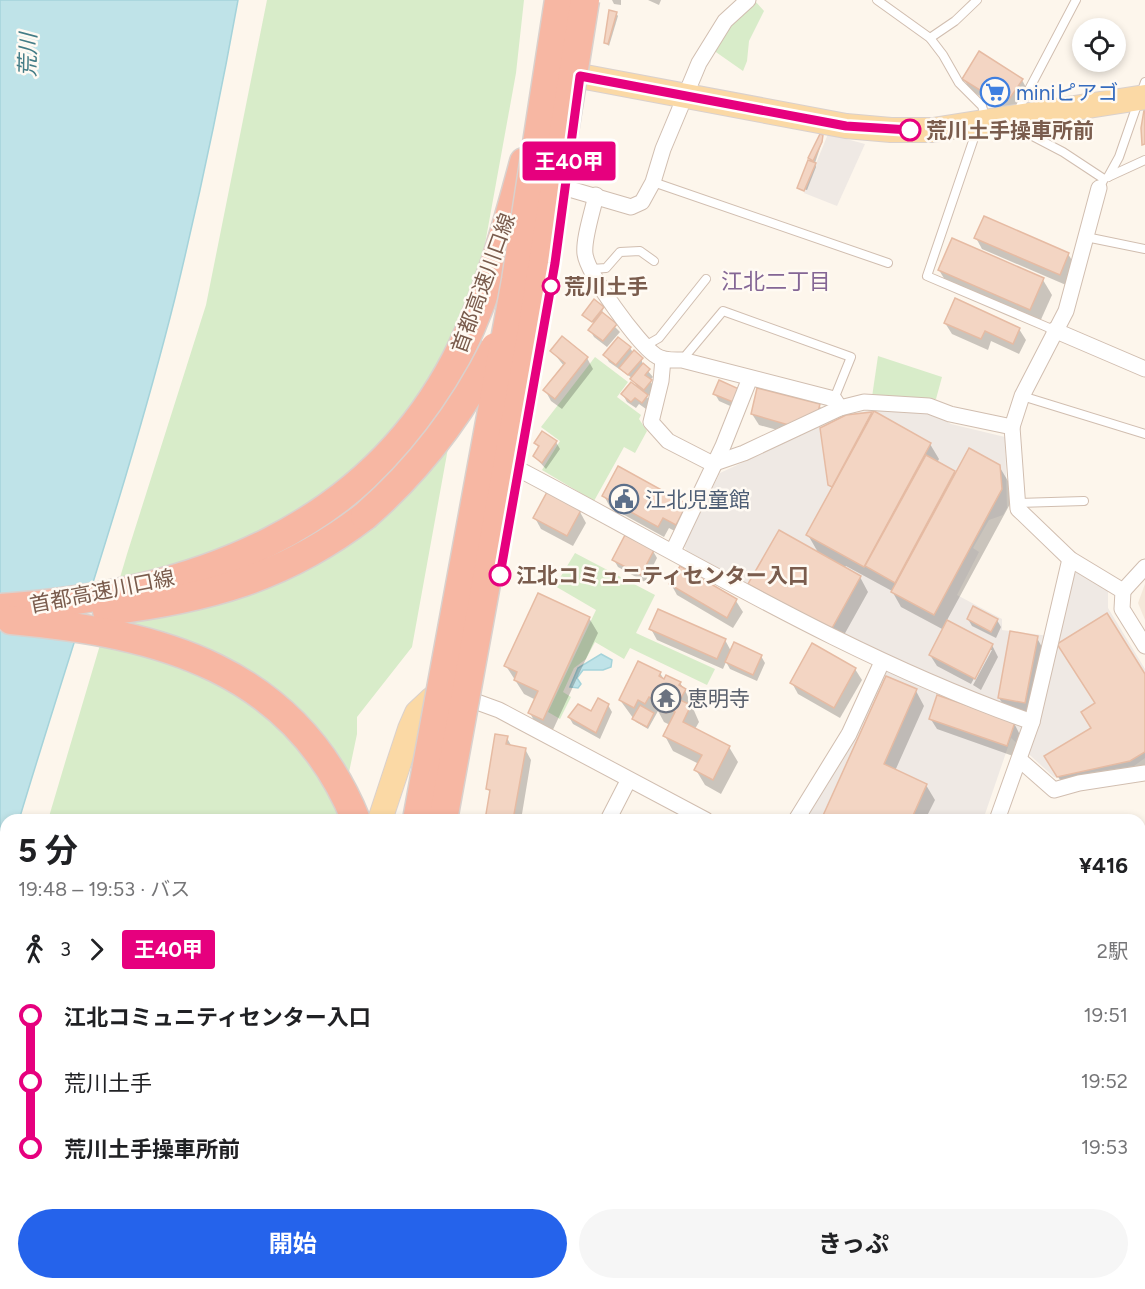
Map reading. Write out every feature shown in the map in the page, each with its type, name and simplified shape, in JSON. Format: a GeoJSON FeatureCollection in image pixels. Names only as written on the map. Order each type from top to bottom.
{"type":"FeatureCollection","features":[{"type":"Feature","properties":{"kind":"highway","name":"首都高速川口線"},"geometry":{"type":"LineString","coordinates":[[418,814],[516,280],[559,0]]}},
{"type":"Feature","properties":{"kind":"highway","name":"首都高速川口線"},"geometry":{"type":"LineString","coordinates":[[444,814],[532,331],[585,0]]}},
{"type":"Feature","properties":{"kind":"highway"},"geometry":{"type":"LineString","coordinates":[[0,619],[148,606],[194,598],[244,584],[286,566],[332,541],[365,516],[400,484],[430,449],[471,389],[494,348],[514,302],[534,238],[585,0]]}},
{"type":"Feature","properties":{"kind":"highway","name":"首都高速川口線"},"geometry":{"type":"LineString","coordinates":[[0,608],[96,597],[146,586],[248,553],[296,530],[323,512],[389,453],[426,408],[446,376],[474,320],[491,274],[522,171],[555,28]]}},
{"type":"Feature","properties":{"kind":"highway"},"geometry":{"type":"LineString","coordinates":[[0,619],[58,624],[136,638],[165,646],[215,667],[260,695],[296,727],[336,778],[353,814]]}},
{"type":"Feature","properties":{"kind":"highway"},"geometry":{"type":"LineString","coordinates":[[0,630],[52,633],[134,646],[182,661],[229,683],[268,711],[307,752],[329,782],[345,814]]}},
{"type":"Feature","properties":{"kind":"main road"},"geometry":{"type":"LineString","coordinates":[[436,814],[466,700],[566,188],[570,75],[568,0]]}},
{"type":"Feature","properties":{"kind":"main road"},"geometry":{"type":"LineString","coordinates":[[509,473],[532,297],[570,75],[591,0]]}},
{"type":"Feature","properties":{"kind":"main road"},"geometry":{"type":"LineString","coordinates":[[570,75],[861,128],[933,130],[1014,118],[1143,92]]}},
{"type":"Feature","properties":{"kind":"main road"},"geometry":{"type":"LineString","coordinates":[[382,814],[417,713],[432,699],[466,700]]}},
{"type":"Feature","properties":{"kind":"main road"},"geometry":{"type":"LineString","coordinates":[[457,814],[466,700]]}},
{"type":"Feature","properties":{"kind":"street"},"geometry":{"type":"LineString","coordinates":[[566,188],[631,207],[642,202],[653,182],[663,149],[686,95],[714,37],[725,21],[748,0]]}},
{"type":"Feature","properties":{"kind":"street"},"geometry":{"type":"LineString","coordinates":[[1104,182],[1066,311],[1054,330],[1022,396],[1012,427],[1018,509],[1070,559],[1123,591]]}},
{"type":"Feature","properties":{"kind":"street"},"geometry":{"type":"LineString","coordinates":[[596,195],[585,254],[592,270],[630,331],[663,359],[682,360],[837,403],[864,402],[929,406],[950,414],[1012,427]]}},
{"type":"Feature","properties":{"kind":"street"},"geometry":{"type":"LineString","coordinates":[[1054,330],[1145,369]]}},
{"type":"Feature","properties":{"kind":"street"},"geometry":{"type":"LineString","coordinates":[[663,359],[661,381],[651,422],[668,441],[715,463],[744,453],[837,403]]}},
{"type":"Feature","properties":{"kind":"street"},"geometry":{"type":"LineString","coordinates":[[672,551],[715,463],[750,378]]}},
{"type":"Feature","properties":{"kind":"street"},"geometry":{"type":"LineString","coordinates":[[509,473],[524,472],[882,662],[962,697],[1032,722]]}},
{"type":"Feature","properties":{"kind":"street"},"geometry":{"type":"LineString","coordinates":[[999,814],[1032,722],[1070,559]]}},
{"type":"Feature","properties":{"kind":"street"},"geometry":{"type":"LineString","coordinates":[[1145,567],[1123,591],[1122,609],[1145,646]]}},
{"type":"Feature","properties":{"kind":"street"},"geometry":{"type":"LineString","coordinates":[[800,814],[849,734],[882,662]]}},
{"type":"Feature","properties":{"kind":"street"},"geometry":{"type":"LineString","coordinates":[[466,700],[499,710],[628,781],[694,814]]}},
{"type":"Feature","properties":{"kind":"street"},"geometry":{"type":"LineString","coordinates":[[1020,760],[1054,790],[1079,783],[1143,777]]}},
{"type":"Feature","properties":{"kind":"street"},"geometry":{"type":"LineString","coordinates":[[611,814],[628,781]]}},
{"type":"Feature","properties":{"kind":"lane"},"geometry":{"type":"LineString","coordinates":[[877,0],[930,38],[944,55],[959,83],[982,105],[981,122],[927,276],[1054,330]]}},
{"type":"Feature","properties":{"kind":"lane"},"geometry":{"type":"LineString","coordinates":[[930,38],[956,21],[978,0]]}},
{"type":"Feature","properties":{"kind":"lane"},"geometry":{"type":"LineString","coordinates":[[1076,0],[1014,118],[1019,129],[1063,152],[1104,182]]}},
{"type":"Feature","properties":{"kind":"lane"},"geometry":{"type":"LineString","coordinates":[[1104,182],[1119,157],[1143,92]]}},
{"type":"Feature","properties":{"kind":"lane"},"geometry":{"type":"LineString","coordinates":[[1104,182],[1145,160]]}},
{"type":"Feature","properties":{"kind":"lane"},"geometry":{"type":"LineString","coordinates":[[653,182],[888,263]]}},
{"type":"Feature","properties":{"kind":"lane"},"geometry":{"type":"LineString","coordinates":[[1086,237],[1145,249]]}},
{"type":"Feature","properties":{"kind":"lane"},"geometry":{"type":"LineString","coordinates":[[592,270],[606,268],[620,252],[640,251],[654,261]]}},
{"type":"Feature","properties":{"kind":"lane"},"geometry":{"type":"LineString","coordinates":[[645,346],[659,338],[706,279]]}},
{"type":"Feature","properties":{"kind":"lane"},"geometry":{"type":"LineString","coordinates":[[682,360],[723,310],[851,357],[837,403]]}},
{"type":"Feature","properties":{"kind":"lane"},"geometry":{"type":"LineString","coordinates":[[1022,396],[1145,434]]}},
{"type":"Feature","properties":{"kind":"lane"},"geometry":{"type":"LineString","coordinates":[[1018,502],[1084,501]]}},
{"type":"Feature","properties":{"kind":"shaded area"},"geometry":{"type":"Polygon","coordinates":[[[828,134],[865,144],[837,206],[804,193],[828,134]]]}},
{"type":"Feature","properties":{"kind":"shaded area"},"geometry":{"type":"Polygon","coordinates":[[[874,410],[934,414],[951,424],[1005,437],[1007,508],[1003,515],[989,520],[973,548],[979,552],[957,595],[1002,619],[1002,630],[1057,637],[1074,574],[1078,572],[1108,590],[1108,608],[1145,669],[1145,758],[1134,766],[1093,772],[1065,780],[1054,777],[1011,738],[985,814],[805,814],[888,659],[687,551],[683,545],[720,473],[846,414],[874,410]]]}},
{"type":"Feature","properties":{"kind":"shaded area"},"geometry":{"type":"Polygon","coordinates":[[[1145,584],[1145,620],[1138,603],[1145,584]]]}},
{"type":"Feature","properties":{"kind":"green space"},"geometry":{"type":"Polygon","coordinates":[[[267,0],[524,0],[516,73],[412,647],[357,717],[357,734],[340,814],[50,814],[127,554],[206,305],[267,0]]]}},
{"type":"Feature","properties":{"kind":"green space"},"geometry":{"type":"Polygon","coordinates":[[[755,1],[764,11],[749,41],[747,61],[743,71],[713,50],[739,14],[755,1]]]}},
{"type":"Feature","properties":{"kind":"green space"},"geometry":{"type":"Polygon","coordinates":[[[878,356],[942,377],[936,399],[872,397],[878,356]]]}},
{"type":"Feature","properties":{"kind":"green space"},"geometry":{"type":"Polygon","coordinates":[[[595,357],[628,382],[617,397],[641,415],[639,419],[647,431],[635,453],[624,447],[594,501],[542,470],[560,441],[541,427],[595,357]]]}},
{"type":"Feature","properties":{"kind":"green space"},"geometry":{"type":"Polygon","coordinates":[[[575,553],[655,595],[636,633],[715,669],[707,685],[630,648],[624,659],[595,642],[586,659],[574,668],[563,692],[571,697],[560,719],[548,712],[596,610],[555,586],[575,553]]]}},
{"type":"Feature","properties":{"kind":"water","name":"荒川"},"geometry":{"type":"Polygon","coordinates":[[[0,0],[238,0],[201,187],[175,298],[120,495],[21,814],[0,814],[0,0]]]}},
{"type":"Feature","properties":{"kind":"water"},"geometry":{"type":"Polygon","coordinates":[[[601,654],[612,660],[611,667],[603,670],[583,670],[577,678],[581,684],[578,688],[570,687],[578,668],[601,654]]]}},
{"type":"Feature","properties":{"kind":"building"},"geometry":{"type":"Polygon","coordinates":[[[609,10],[617,12],[608,44],[604,43],[609,10]]]}},
{"type":"Feature","properties":{"kind":"building"},"geometry":{"type":"Polygon","coordinates":[[[979,51],[1023,79],[1010,98],[1004,95],[996,100],[962,79],[979,51]]]}},
{"type":"Feature","properties":{"kind":"building"},"geometry":{"type":"Polygon","coordinates":[[[1145,104],[1145,144],[1142,145],[1141,128],[1145,104]]]}},
{"type":"Feature","properties":{"kind":"building"},"geometry":{"type":"Polygon","coordinates":[[[820,134],[823,135],[822,142],[813,161],[808,158],[820,134]]]}},
{"type":"Feature","properties":{"kind":"building"},"geometry":{"type":"Polygon","coordinates":[[[808,160],[816,163],[804,191],[797,188],[808,160]]]}},
{"type":"Feature","properties":{"kind":"building"},"geometry":{"type":"Polygon","coordinates":[[[984,216],[1069,253],[1060,275],[974,238],[984,216]]]}},
{"type":"Feature","properties":{"kind":"building"},"geometry":{"type":"Polygon","coordinates":[[[952,238],[1044,278],[1030,310],[938,270],[952,238]]]}},
{"type":"Feature","properties":{"kind":"building"},"geometry":{"type":"Polygon","coordinates":[[[955,298],[1020,328],[1013,344],[985,331],[981,339],[944,323],[955,298]]]}},
{"type":"Feature","properties":{"kind":"building"},"geometry":{"type":"Polygon","coordinates":[[[594,299],[604,307],[592,322],[582,315],[594,299]]]}},
{"type":"Feature","properties":{"kind":"building"},"geometry":{"type":"Polygon","coordinates":[[[602,312],[617,324],[603,341],[588,330],[602,312]]]}},
{"type":"Feature","properties":{"kind":"building"},"geometry":{"type":"Polygon","coordinates":[[[562,336],[588,357],[555,399],[543,390],[565,363],[550,351],[562,336]]]}},
{"type":"Feature","properties":{"kind":"building"},"geometry":{"type":"Polygon","coordinates":[[[618,337],[631,347],[616,365],[603,355],[618,337]]]}},
{"type":"Feature","properties":{"kind":"building"},"geometry":{"type":"Polygon","coordinates":[[[634,350],[643,358],[628,375],[619,368],[634,350]]]}},
{"type":"Feature","properties":{"kind":"building"},"geometry":{"type":"Polygon","coordinates":[[[643,363],[650,369],[645,375],[652,380],[644,390],[630,379],[643,363]]]}},
{"type":"Feature","properties":{"kind":"building"},"geometry":{"type":"Polygon","coordinates":[[[719,380],[739,389],[733,402],[713,394],[719,380]]]}},
{"type":"Feature","properties":{"kind":"building"},"geometry":{"type":"Polygon","coordinates":[[[631,382],[648,395],[642,403],[635,398],[631,402],[621,394],[631,382]]]}},
{"type":"Feature","properties":{"kind":"building"},"geometry":{"type":"Polygon","coordinates":[[[757,388],[820,404],[818,412],[792,426],[751,414],[757,388]]]}},
{"type":"Feature","properties":{"kind":"building"},"geometry":{"type":"Polygon","coordinates":[[[874,411],[931,443],[864,567],[806,535],[874,411]]]}},
{"type":"Feature","properties":{"kind":"building"},"geometry":{"type":"Polygon","coordinates":[[[872,412],[832,487],[828,485],[820,428],[846,415],[872,412]]]}},
{"type":"Feature","properties":{"kind":"building"},"geometry":{"type":"Polygon","coordinates":[[[542,431],[557,441],[542,463],[533,456],[539,446],[534,443],[542,431]]]}},
{"type":"Feature","properties":{"kind":"building"},"geometry":{"type":"Polygon","coordinates":[[[969,448],[1000,465],[1002,489],[934,615],[891,592],[969,448]]]}},
{"type":"Feature","properties":{"kind":"building"},"geometry":{"type":"Polygon","coordinates":[[[926,455],[955,471],[895,583],[865,566],[926,455]]]}},
{"type":"Feature","properties":{"kind":"building"},"geometry":{"type":"Polygon","coordinates":[[[618,466],[687,504],[676,525],[663,518],[658,527],[602,496],[618,466]]]}},
{"type":"Feature","properties":{"kind":"building"},"geometry":{"type":"Polygon","coordinates":[[[547,492],[581,510],[567,536],[533,518],[547,492]]]}},
{"type":"Feature","properties":{"kind":"building"},"geometry":{"type":"Polygon","coordinates":[[[779,530],[861,576],[831,630],[748,584],[779,530]]]}},
{"type":"Feature","properties":{"kind":"building"},"geometry":{"type":"Polygon","coordinates":[[[625,535],[654,550],[641,575],[612,560],[625,535]]]}},
{"type":"Feature","properties":{"kind":"building"},"geometry":{"type":"Polygon","coordinates":[[[680,566],[737,599],[727,618],[669,584],[680,566]]]}},
{"type":"Feature","properties":{"kind":"building"},"geometry":{"type":"Polygon","coordinates":[[[538,593],[590,617],[543,720],[528,713],[538,691],[514,680],[517,672],[504,666],[538,593]]]}},
{"type":"Feature","properties":{"kind":"building"},"geometry":{"type":"Polygon","coordinates":[[[973,606],[998,619],[991,632],[967,619],[973,606]]]}},
{"type":"Feature","properties":{"kind":"building"},"geometry":{"type":"Polygon","coordinates":[[[658,609],[726,639],[717,659],[649,629],[658,609]]]}},
{"type":"Feature","properties":{"kind":"building"},"geometry":{"type":"Polygon","coordinates":[[[1107,613],[1145,674],[1145,752],[1130,761],[1057,777],[1044,756],[1091,728],[1081,712],[1095,703],[1057,644],[1107,613]]]}},
{"type":"Feature","properties":{"kind":"building"},"geometry":{"type":"Polygon","coordinates":[[[947,620],[993,644],[975,679],[929,655],[947,620]]]}},
{"type":"Feature","properties":{"kind":"building"},"geometry":{"type":"Polygon","coordinates":[[[1010,631],[1038,636],[1025,703],[998,698],[1010,631]]]}},
{"type":"Feature","properties":{"kind":"building"},"geometry":{"type":"Polygon","coordinates":[[[734,642],[762,655],[753,675],[725,662],[734,642]]]}},
{"type":"Feature","properties":{"kind":"building"},"geometry":{"type":"Polygon","coordinates":[[[812,643],[856,668],[834,708],[790,683],[812,643]]]}},
{"type":"Feature","properties":{"kind":"building"},"geometry":{"type":"Polygon","coordinates":[[[638,661],[661,672],[659,676],[664,679],[666,675],[681,682],[679,685],[686,689],[680,700],[691,705],[683,722],[730,746],[713,780],[694,770],[702,755],[663,736],[675,712],[669,709],[666,713],[654,707],[657,701],[649,697],[645,704],[638,700],[634,708],[619,700],[638,661]]]}},
{"type":"Feature","properties":{"kind":"building"},"geometry":{"type":"Polygon","coordinates":[[[886,676],[917,689],[884,764],[927,784],[914,814],[824,814],[886,676]]]}},
{"type":"Feature","properties":{"kind":"building"},"geometry":{"type":"Polygon","coordinates":[[[937,695],[1015,722],[1007,746],[929,719],[937,695]]]}},
{"type":"Feature","properties":{"kind":"building"},"geometry":{"type":"Polygon","coordinates":[[[598,698],[609,704],[596,733],[568,717],[578,704],[591,711],[598,698]]]}},
{"type":"Feature","properties":{"kind":"building"},"geometry":{"type":"Polygon","coordinates":[[[640,705],[654,713],[647,727],[632,719],[640,705]]]}},
{"type":"Feature","properties":{"kind":"building"},"geometry":{"type":"Polygon","coordinates":[[[495,734],[508,736],[506,744],[526,748],[514,814],[486,814],[490,790],[486,789],[495,734]]]}},
{"type":"Feature","properties":{"kind":"bus line","name":"王40甲"},"geometry":{"type":"LineString","coordinates":[[500,575],[555,263],[580,76],[846,126],[910,130]]}},
{"type":"Feature","properties":{"kind":"place","name":"miniピアゴ"},"geometry":{"type":"Point","coordinates":[995,92]}},
{"type":"Feature","properties":{"kind":"place","name":"荒川土手操車所前"},"geometry":{"type":"Point","coordinates":[910,130]}},
{"type":"Feature","properties":{"kind":"place","name":"荒川土手"},"geometry":{"type":"Point","coordinates":[551,286]}},
{"type":"Feature","properties":{"kind":"place","name":"江北児童館"},"geometry":{"type":"Point","coordinates":[624,499]}},
{"type":"Feature","properties":{"kind":"place","name":"江北コミュニティセンター入口"},"geometry":{"type":"Point","coordinates":[500,575]}},
{"type":"Feature","properties":{"kind":"place","name":"恵明寺"},"geometry":{"type":"Point","coordinates":[666,698]}},
{"type":"Feature","properties":{"kind":"district","name":"江北二丁目"},"geometry":{"type":"Point","coordinates":[776,281]}}]}
